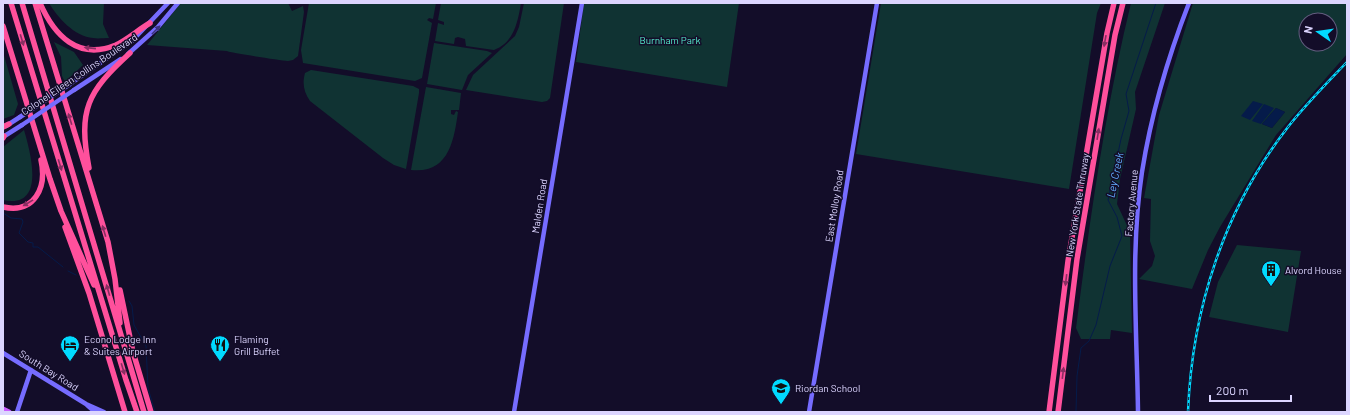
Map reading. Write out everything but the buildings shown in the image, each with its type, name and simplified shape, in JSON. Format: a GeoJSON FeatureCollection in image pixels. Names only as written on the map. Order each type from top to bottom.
{"type":"FeatureCollection","features":[{"type":"Feature","properties":{"kind":"highway"},"geometry":{"type":"LineString","coordinates":[[11,3],[137,412]]}},
{"type":"Feature","properties":{"kind":"highway"},"geometry":{"type":"LineString","coordinates":[[22,3],[144,412]]}},
{"type":"Feature","properties":{"kind":"highway"},"geometry":{"type":"LineString","coordinates":[[35,3],[94,196],[151,412]]}},
{"type":"Feature","properties":{"kind":"highway"},"geometry":{"type":"LineString","coordinates":[[40,3],[49,22],[60,36],[72,44],[86,48],[100,49],[111,47],[125,40],[150,23]]}},
{"type":"Feature","properties":{"kind":"highway","name":"New York State Thruway"},"geometry":{"type":"LineString","coordinates":[[1049,412],[1068,261],[1107,33],[1114,3]]}},
{"type":"Feature","properties":{"kind":"highway","name":"New York State Thruway"},"geometry":{"type":"LineString","coordinates":[[1058,412],[1077,260],[1113,49],[1123,3]]}},
{"type":"Feature","properties":{"kind":"highway"},"geometry":{"type":"LineString","coordinates":[[3,26],[33,129],[61,211],[83,257],[107,318]]}},
{"type":"Feature","properties":{"kind":"highway"},"geometry":{"type":"LineString","coordinates":[[3,40],[14,67]]}},
{"type":"Feature","properties":{"kind":"highway"},"geometry":{"type":"LineString","coordinates":[[94,196],[84,140],[85,112],[90,97],[97,86],[109,72],[130,53]]}},
{"type":"Feature","properties":{"kind":"highway"},"geometry":{"type":"LineString","coordinates":[[3,128],[9,124]]}},
{"type":"Feature","properties":{"kind":"highway"},"geometry":{"type":"LineString","coordinates":[[3,207],[18,207],[29,203],[35,198],[42,186],[43,173],[33,129]]}},
{"type":"Feature","properties":{"kind":"highway"},"geometry":{"type":"LineString","coordinates":[[50,179],[61,217],[89,293],[125,412]]}},
{"type":"Feature","properties":{"kind":"highway"},"geometry":{"type":"LineString","coordinates":[[113,266],[123,341]]}},
{"type":"Feature","properties":{"kind":"main road"},"geometry":{"type":"LineString","coordinates":[[3,408],[9,412]]}},
{"type":"Feature","properties":{"kind":"street","name":"Colonel Eileen Collins Boulevard"},"geometry":{"type":"LineString","coordinates":[[9,124],[125,47],[168,3]]}},
{"type":"Feature","properties":{"kind":"street","name":"Colonel Eileen Collins Boulevard"},"geometry":{"type":"LineString","coordinates":[[3,137],[130,53],[158,27],[178,3]]}},
{"type":"Feature","properties":{"kind":"street","name":"Malden Road"},"geometry":{"type":"LineString","coordinates":[[514,412],[582,3]]}},
{"type":"Feature","properties":{"kind":"street","name":"East Molloy Road"},"geometry":{"type":"LineString","coordinates":[[809,412],[877,3]]}},
{"type":"Feature","properties":{"kind":"street","name":"Factory Avenue"},"geometry":{"type":"LineString","coordinates":[[1138,412],[1136,265],[1137,226],[1142,172],[1150,132],[1169,62],[1189,3]]}},
{"type":"Feature","properties":{"kind":"street","name":"South Bay Road"},"geometry":{"type":"LineString","coordinates":[[3,353],[86,404],[104,412]]}},
{"type":"Feature","properties":{"kind":"street"},"geometry":{"type":"LineString","coordinates":[[17,412],[31,370]]}},
{"type":"Feature","properties":{"kind":"street","name":"South Bay Road"},"geometry":{"type":"LineString","coordinates":[[86,404],[94,412]]}},
{"type":"Feature","properties":{"kind":"green space"},"geometry":{"type":"Polygon","coordinates":[[[49,3],[104,3],[103,24],[109,38],[86,37],[73,30],[62,20],[49,3]]]}},
{"type":"Feature","properties":{"kind":"green space"},"geometry":{"type":"Polygon","coordinates":[[[181,3],[288,3],[292,11],[303,6],[304,12],[298,56],[293,60],[288,61],[227,51],[147,45],[181,3]]]}},
{"type":"Feature","properties":{"kind":"green space"},"geometry":{"type":"Polygon","coordinates":[[[309,3],[436,3],[433,19],[429,18],[427,20],[432,23],[422,78],[415,81],[303,63],[301,50],[309,3]]]}},
{"type":"Feature","properties":{"kind":"green space"},"geometry":{"type":"Polygon","coordinates":[[[441,3],[521,3],[511,37],[501,47],[494,50],[466,46],[465,39],[458,37],[455,38],[454,44],[435,41],[438,23],[444,25],[444,22],[438,20],[441,3]]]}},
{"type":"Feature","properties":{"kind":"green space"},"geometry":{"type":"Polygon","coordinates":[[[524,3],[564,3],[550,98],[547,101],[542,102],[466,90],[473,75],[515,36],[519,27],[524,3]]]}},
{"type":"Feature","properties":{"kind":"green space","name":"Burnham Park"},"geometry":{"type":"Polygon","coordinates":[[[584,3],[739,3],[727,87],[576,62],[584,3]]]}},
{"type":"Feature","properties":{"kind":"green space"},"geometry":{"type":"Polygon","coordinates":[[[881,3],[1101,3],[1097,13],[1069,189],[856,154],[881,3]]]}},
{"type":"Feature","properties":{"kind":"green space"},"geometry":{"type":"Polygon","coordinates":[[[1131,3],[1165,3],[1135,92],[1136,109],[1120,179],[1117,204],[1130,232],[1132,333],[1111,330],[1110,339],[1081,339],[1076,328],[1093,205],[1113,84],[1131,3]]]}},
{"type":"Feature","properties":{"kind":"green space"},"geometry":{"type":"Polygon","coordinates":[[[1193,3],[1347,3],[1347,54],[1276,135],[1220,227],[1208,250],[1192,289],[1139,279],[1152,266],[1155,256],[1150,241],[1151,199],[1144,198],[1159,115],[1193,3]],[[1276,108],[1262,124],[1272,128],[1285,112],[1276,108]]]}},
{"type":"Feature","properties":{"kind":"green space"},"geometry":{"type":"Polygon","coordinates":[[[54,42],[74,52],[83,65],[65,82],[62,76],[61,57],[54,42]]]}},
{"type":"Feature","properties":{"kind":"green space"},"geometry":{"type":"Polygon","coordinates":[[[434,43],[492,53],[468,75],[462,90],[427,84],[434,43]]]}},
{"type":"Feature","properties":{"kind":"green space"},"geometry":{"type":"Polygon","coordinates":[[[3,52],[18,104],[14,115],[3,119],[3,52]]]}},
{"type":"Feature","properties":{"kind":"green space"},"geometry":{"type":"Polygon","coordinates":[[[311,70],[413,86],[419,89],[406,169],[394,165],[383,158],[310,101],[305,91],[304,81],[305,73],[311,70]]]}},
{"type":"Feature","properties":{"kind":"green space"},"geometry":{"type":"Polygon","coordinates":[[[426,87],[461,93],[459,110],[451,110],[451,114],[454,115],[456,111],[458,112],[451,144],[442,161],[434,167],[424,170],[411,170],[426,87]]]}},
{"type":"Feature","properties":{"kind":"green space"},"geometry":{"type":"Polygon","coordinates":[[[24,130],[32,165],[30,188],[25,196],[17,201],[3,200],[3,147],[24,130]]]}},
{"type":"Feature","properties":{"kind":"green space"},"geometry":{"type":"Polygon","coordinates":[[[1237,245],[1301,251],[1288,332],[1209,317],[1218,282],[1237,245]]]}},
{"type":"Feature","properties":{"kind":"water"},"geometry":{"type":"Polygon","coordinates":[[[1253,101],[1263,104],[1250,120],[1241,116],[1253,101]]]}},
{"type":"Feature","properties":{"kind":"water"},"geometry":{"type":"Polygon","coordinates":[[[1264,104],[1274,108],[1261,124],[1252,121],[1264,104]]]}},
{"type":"Feature","properties":{"kind":"water"},"geometry":{"type":"Polygon","coordinates":[[[1276,108],[1285,112],[1272,128],[1262,124],[1276,108]]]}},
{"type":"Feature","properties":{"kind":"waterway","name":"Ley Creek"},"geometry":{"type":"LineString","coordinates":[[1076,412],[1077,376],[1081,348],[1089,341],[1096,325],[1110,266],[1122,236],[1117,217],[1108,200],[1121,139],[1129,111],[1126,94],[1156,3]]}},
{"type":"Feature","properties":{"kind":"waterway"},"geometry":{"type":"LineString","coordinates":[[3,213],[11,218],[22,219],[23,222],[19,233],[28,242],[33,243],[33,247],[38,247],[63,267]]}},
{"type":"Feature","properties":{"kind":"waterway"},"geometry":{"type":"LineString","coordinates":[[68,271],[76,275]]}},
{"type":"Feature","properties":{"kind":"waterway"},"geometry":{"type":"LineString","coordinates":[[129,301],[132,306],[134,325],[146,346],[148,388],[155,412]]}},
{"type":"Feature","properties":{"kind":"railway"},"geometry":{"type":"LineString","coordinates":[[1188,412],[1196,336],[1205,298],[1229,226],[1265,159],[1288,127],[1309,102],[1347,62]]}},
{"type":"Feature","properties":{"kind":"place","name":"Alvord House"},"geometry":{"type":"Point","coordinates":[1271,287]}},
{"type":"Feature","properties":{"kind":"place","name":"Econo Lodge Inn & Suites Airport"},"geometry":{"type":"Point","coordinates":[70,362]}},
{"type":"Feature","properties":{"kind":"place","name":"Flaming Grill Buffet"},"geometry":{"type":"Point","coordinates":[220,362]}},
{"type":"Feature","properties":{"kind":"place","name":"Riordan School"},"geometry":{"type":"Point","coordinates":[781,405]}}]}
